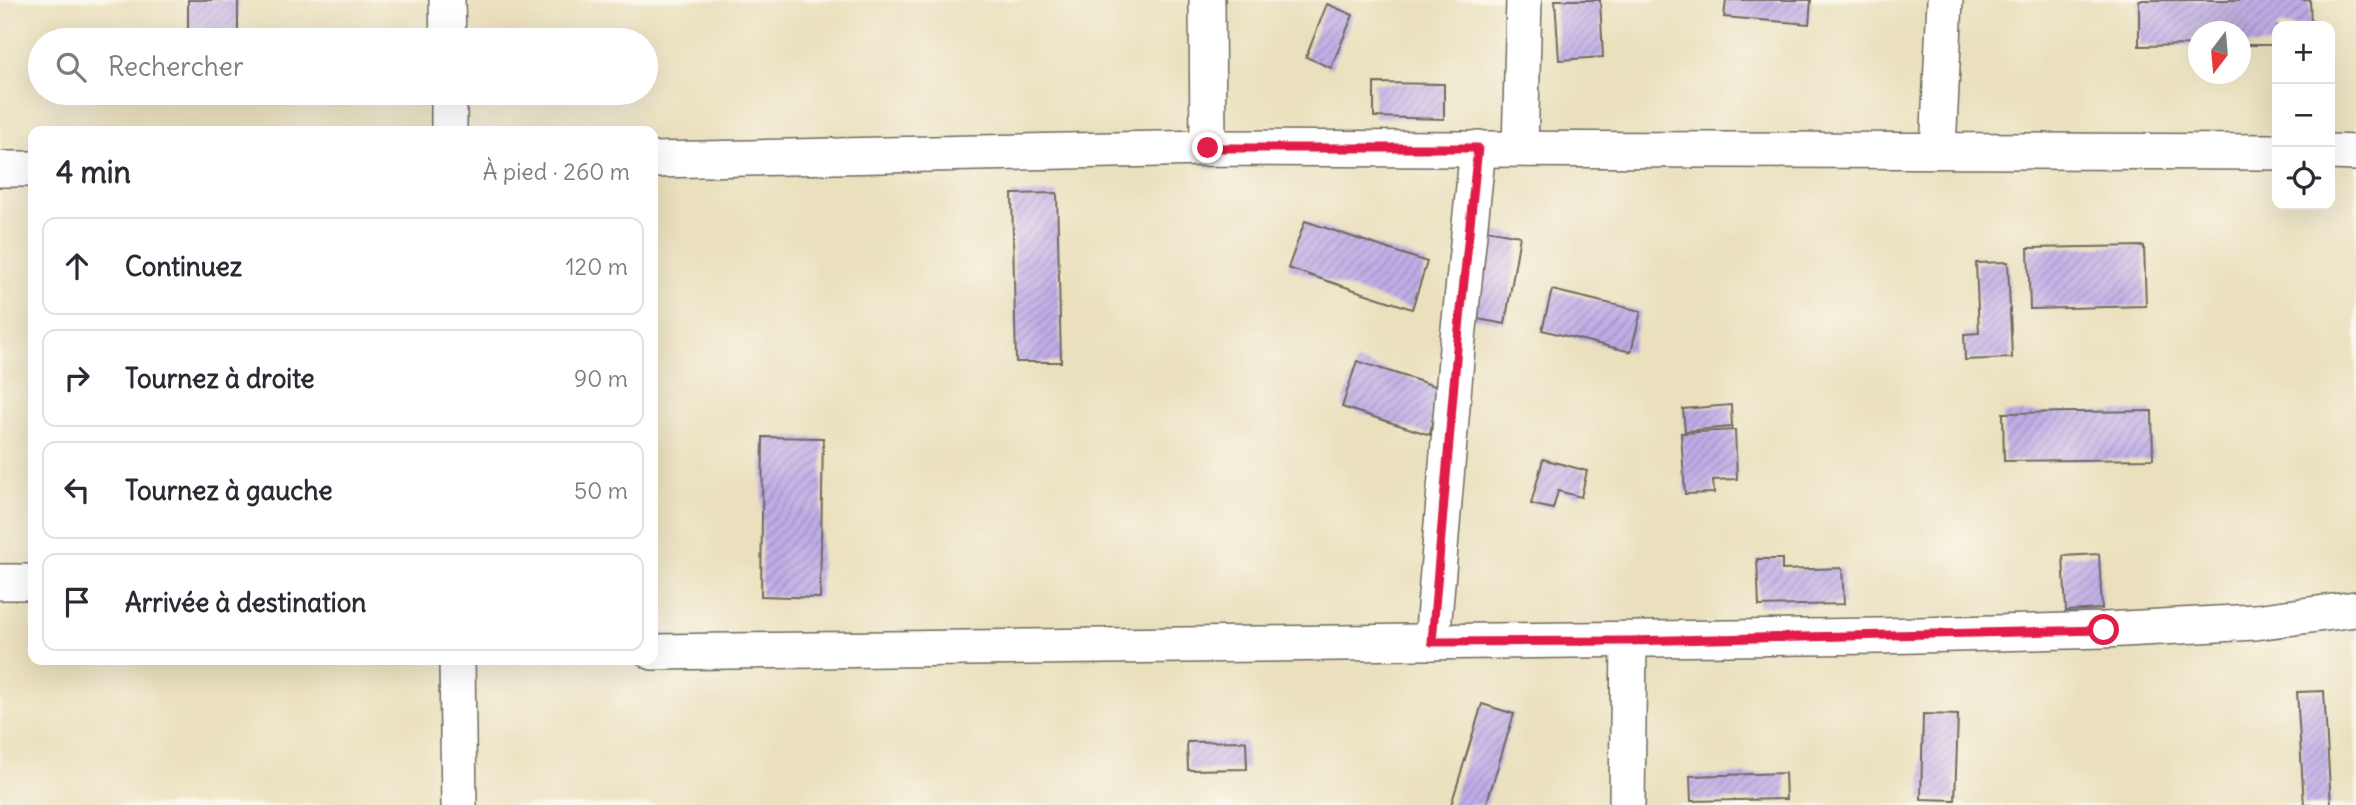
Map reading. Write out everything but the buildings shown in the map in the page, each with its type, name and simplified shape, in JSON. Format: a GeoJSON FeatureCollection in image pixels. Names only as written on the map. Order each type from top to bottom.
{"type":"FeatureCollection","features":[{"type":"Feature","properties":{"kind":"street"},"geometry":{"type":"LineString","coordinates":[[447,0],[448,28]]}},
{"type":"Feature","properties":{"kind":"street"},"geometry":{"type":"LineString","coordinates":[[1207,0],[1208,148]]}},
{"type":"Feature","properties":{"kind":"street"},"geometry":{"type":"LineString","coordinates":[[1520,148],[1524,0]]}},
{"type":"Feature","properties":{"kind":"street"},"geometry":{"type":"LineString","coordinates":[[1938,150],[1945,0]]}},
{"type":"Feature","properties":{"kind":"street"},"geometry":{"type":"LineString","coordinates":[[449,105],[449,126]]}},
{"type":"Feature","properties":{"kind":"street"},"geometry":{"type":"LineString","coordinates":[[658,160],[1208,148],[2272,152]]}},
{"type":"Feature","properties":{"kind":"street"},"geometry":{"type":"LineString","coordinates":[[1432,642],[1457,348],[1478,148]]}},
{"type":"Feature","properties":{"kind":"street"},"geometry":{"type":"LineString","coordinates":[[2335,152],[2356,153]]}},
{"type":"Feature","properties":{"kind":"street"},"geometry":{"type":"LineString","coordinates":[[0,169],[28,169]]}},
{"type":"Feature","properties":{"kind":"street"},"geometry":{"type":"LineString","coordinates":[[0,582],[28,582]]}},
{"type":"Feature","properties":{"kind":"street"},"geometry":{"type":"LineString","coordinates":[[658,652],[1629,641],[2104,630],[2255,622],[2356,610]]}},
{"type":"Feature","properties":{"kind":"street"},"geometry":{"type":"LineString","coordinates":[[1627,805],[1629,641]]}},
{"type":"Feature","properties":{"kind":"street"},"geometry":{"type":"LineString","coordinates":[[457,665],[459,805]]}},
{"type":"Feature","properties":{"kind":"route"},"geometry":{"type":"LineString","coordinates":[[1208,148],[1478,148],[1457,348],[1432,642],[1629,641],[2104,630]]}}]}
